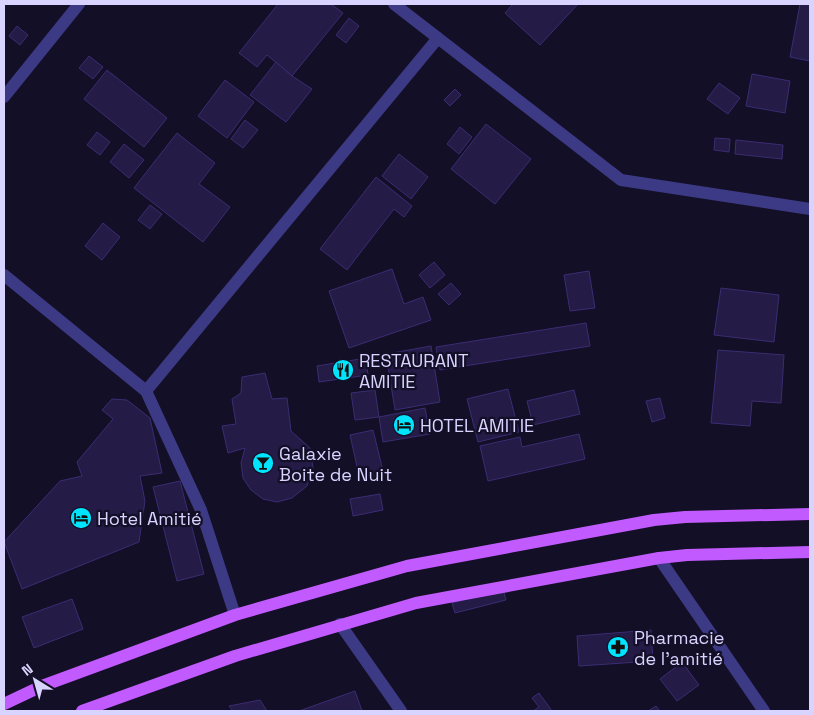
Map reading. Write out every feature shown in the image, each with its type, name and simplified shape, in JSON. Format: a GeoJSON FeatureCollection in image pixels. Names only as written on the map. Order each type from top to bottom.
{"type":"FeatureCollection","features":[{"type":"Feature","properties":{"kind":"main road"},"geometry":{"type":"LineString","coordinates":[[4,704],[42,686],[235,615],[407,566],[654,520],[685,517],[810,514]]}},
{"type":"Feature","properties":{"kind":"main road"},"geometry":{"type":"LineString","coordinates":[[82,711],[235,656],[416,603],[687,554],[810,552]]}},
{"type":"Feature","properties":{"kind":"street"},"geometry":{"type":"LineString","coordinates":[[4,97],[79,4]]}},
{"type":"Feature","properties":{"kind":"street"},"geometry":{"type":"LineString","coordinates":[[394,4],[621,180],[810,209]]}},
{"type":"Feature","properties":{"kind":"street"},"geometry":{"type":"LineString","coordinates":[[146,391],[438,38]]}},
{"type":"Feature","properties":{"kind":"street"},"geometry":{"type":"LineString","coordinates":[[4,275],[146,391],[201,510],[235,615]]}},
{"type":"Feature","properties":{"kind":"street"},"geometry":{"type":"LineString","coordinates":[[659,558],[764,711]]}},
{"type":"Feature","properties":{"kind":"street"},"geometry":{"type":"LineString","coordinates":[[340,624],[401,711]]}},
{"type":"Feature","properties":{"kind":"building"},"geometry":{"type":"Polygon","coordinates":[[[278,4],[331,4],[343,13],[292,76],[267,55],[257,67],[239,53],[278,4]]]}},
{"type":"Feature","properties":{"kind":"building"},"geometry":{"type":"Polygon","coordinates":[[[513,4],[578,4],[540,45],[505,13],[513,4]]]}},
{"type":"Feature","properties":{"kind":"building"},"geometry":{"type":"Polygon","coordinates":[[[800,4],[810,4],[810,61],[790,57],[800,4]]]}},
{"type":"Feature","properties":{"kind":"building"},"geometry":{"type":"Polygon","coordinates":[[[349,18],[359,26],[346,43],[336,35],[349,18]]]}},
{"type":"Feature","properties":{"kind":"building"},"geometry":{"type":"Polygon","coordinates":[[[17,26],[28,35],[20,45],[9,36],[17,26]]]}},
{"type":"Feature","properties":{"kind":"building"},"geometry":{"type":"Polygon","coordinates":[[[89,56],[103,67],[93,79],[79,68],[89,56]]]}},
{"type":"Feature","properties":{"kind":"building"},"geometry":{"type":"Polygon","coordinates":[[[276,62],[292,76],[312,89],[286,122],[250,95],[276,62]]]}},
{"type":"Feature","properties":{"kind":"building"},"geometry":{"type":"Polygon","coordinates":[[[107,70],[167,118],[144,147],[84,99],[107,70]]]}},
{"type":"Feature","properties":{"kind":"building"},"geometry":{"type":"Polygon","coordinates":[[[752,74],[790,81],[785,113],[746,106],[752,74]]]}},
{"type":"Feature","properties":{"kind":"building"},"geometry":{"type":"Polygon","coordinates":[[[225,80],[254,102],[227,138],[198,116],[225,80]]]}},
{"type":"Feature","properties":{"kind":"building"},"geometry":{"type":"Polygon","coordinates":[[[719,83],[740,98],[728,114],[707,99],[719,83]]]}},
{"type":"Feature","properties":{"kind":"building"},"geometry":{"type":"Polygon","coordinates":[[[455,89],[461,95],[450,106],[444,100],[455,89]]]}},
{"type":"Feature","properties":{"kind":"building"},"geometry":{"type":"Polygon","coordinates":[[[245,120],[258,130],[243,148],[231,139],[245,120]]]}},
{"type":"Feature","properties":{"kind":"building"},"geometry":{"type":"Polygon","coordinates":[[[486,124],[531,159],[495,204],[451,169],[486,124]]]}},
{"type":"Feature","properties":{"kind":"building"},"geometry":{"type":"Polygon","coordinates":[[[460,127],[472,137],[459,154],[447,144],[460,127]]]}},
{"type":"Feature","properties":{"kind":"building"},"geometry":{"type":"Polygon","coordinates":[[[97,132],[110,142],[100,155],[87,145],[97,132]]]}},
{"type":"Feature","properties":{"kind":"building"},"geometry":{"type":"Polygon","coordinates":[[[177,133],[215,163],[199,184],[230,207],[203,242],[134,188],[177,133]]]}},
{"type":"Feature","properties":{"kind":"building"},"geometry":{"type":"Polygon","coordinates":[[[715,138],[730,139],[729,152],[714,150],[715,138]]]}},
{"type":"Feature","properties":{"kind":"building"},"geometry":{"type":"Polygon","coordinates":[[[736,140],[783,145],[782,159],[735,154],[736,140]]]}},
{"type":"Feature","properties":{"kind":"building"},"geometry":{"type":"Polygon","coordinates":[[[124,144],[144,160],[129,178],[110,162],[124,144]]]}},
{"type":"Feature","properties":{"kind":"building"},"geometry":{"type":"Polygon","coordinates":[[[399,154],[428,177],[411,199],[382,176],[399,154]]]}},
{"type":"Feature","properties":{"kind":"building"},"geometry":{"type":"Polygon","coordinates":[[[376,177],[412,206],[404,217],[394,209],[347,270],[320,249],[376,177]]]}},
{"type":"Feature","properties":{"kind":"building"},"geometry":{"type":"Polygon","coordinates":[[[150,205],[162,214],[150,229],[138,220],[150,205]]]}},
{"type":"Feature","properties":{"kind":"building"},"geometry":{"type":"Polygon","coordinates":[[[103,223],[120,237],[102,260],[85,246],[103,223]]]}},
{"type":"Feature","properties":{"kind":"building"},"geometry":{"type":"Polygon","coordinates":[[[434,262],[445,275],[430,288],[419,275],[434,262]]]}},
{"type":"Feature","properties":{"kind":"building"},"geometry":{"type":"Polygon","coordinates":[[[392,269],[404,304],[423,297],[431,320],[349,348],[329,291],[392,269]]]}},
{"type":"Feature","properties":{"kind":"building"},"geometry":{"type":"Polygon","coordinates":[[[589,271],[595,308],[570,311],[564,275],[589,271]]]}},
{"type":"Feature","properties":{"kind":"building"},"geometry":{"type":"Polygon","coordinates":[[[451,283],[461,294],[449,305],[438,294],[451,283]]]}},
{"type":"Feature","properties":{"kind":"building"},"geometry":{"type":"Polygon","coordinates":[[[721,288],[779,295],[774,342],[714,335],[721,288]]]}},
{"type":"Feature","properties":{"kind":"building"},"geometry":{"type":"Polygon","coordinates":[[[586,323],[590,346],[440,370],[436,347],[586,323]]]}},
{"type":"Feature","properties":{"kind":"building"},"geometry":{"type":"Polygon","coordinates":[[[431,346],[440,402],[395,410],[386,354],[431,346]]]}},
{"type":"Feature","properties":{"kind":"building"},"geometry":{"type":"Polygon","coordinates":[[[718,350],[784,355],[781,403],[752,401],[750,426],[711,423],[718,350]]]}},
{"type":"Feature","properties":{"kind":"building","name":"RESTAURANT AMITIE"},"geometry":{"type":"Polygon","coordinates":[[[366,358],[368,375],[319,382],[317,366],[366,358]]]}},
{"type":"Feature","properties":{"kind":"building"},"geometry":{"type":"Polygon","coordinates":[[[265,373],[272,399],[287,398],[291,431],[310,448],[313,468],[307,486],[292,498],[277,502],[263,499],[251,490],[243,478],[241,463],[245,448],[228,453],[222,426],[236,424],[232,399],[241,393],[242,377],[265,373]]]}},
{"type":"Feature","properties":{"kind":"building"},"geometry":{"type":"Polygon","coordinates":[[[508,389],[519,432],[478,442],[467,399],[508,389]]]}},
{"type":"Feature","properties":{"kind":"building"},"geometry":{"type":"Polygon","coordinates":[[[375,390],[379,417],[355,420],[351,393],[375,390]]]}},
{"type":"Feature","properties":{"kind":"building"},"geometry":{"type":"Polygon","coordinates":[[[574,390],[580,414],[533,425],[527,401],[574,390]]]}},
{"type":"Feature","properties":{"kind":"building"},"geometry":{"type":"Polygon","coordinates":[[[660,398],[665,418],[652,422],[646,401],[660,398]]]}},
{"type":"Feature","properties":{"kind":"building"},"geometry":{"type":"Polygon","coordinates":[[[112,399],[127,400],[150,418],[162,473],[140,476],[145,501],[139,542],[22,589],[4,542],[60,481],[82,476],[77,462],[113,419],[102,410],[112,399]]]}},
{"type":"Feature","properties":{"kind":"building","name":"HOTEL AMITIE"},"geometry":{"type":"Polygon","coordinates":[[[425,408],[430,434],[383,442],[379,417],[425,408]]]}},
{"type":"Feature","properties":{"kind":"building"},"geometry":{"type":"Polygon","coordinates":[[[373,430],[384,475],[360,480],[350,435],[373,430]]]}},
{"type":"Feature","properties":{"kind":"building"},"geometry":{"type":"Polygon","coordinates":[[[579,434],[585,459],[488,481],[480,446],[520,437],[522,447],[579,434]]]}},
{"type":"Feature","properties":{"kind":"building"},"geometry":{"type":"Polygon","coordinates":[[[180,481],[204,574],[177,581],[153,487],[180,481]]]}},
{"type":"Feature","properties":{"kind":"building"},"geometry":{"type":"Polygon","coordinates":[[[380,494],[383,510],[353,516],[350,499],[380,494]]]}},
{"type":"Feature","properties":{"kind":"building"},"geometry":{"type":"Polygon","coordinates":[[[503,589],[506,600],[455,613],[452,603],[503,589]]]}},
{"type":"Feature","properties":{"kind":"building"},"geometry":{"type":"Polygon","coordinates":[[[72,599],[83,629],[34,648],[22,617],[72,599]]]}},
{"type":"Feature","properties":{"kind":"building"},"geometry":{"type":"Polygon","coordinates":[[[651,630],[653,661],[579,666],[577,636],[651,630]]]}},
{"type":"Feature","properties":{"kind":"building"},"geometry":{"type":"Polygon","coordinates":[[[682,662],[699,685],[677,701],[660,679],[682,662]]]}},
{"type":"Feature","properties":{"kind":"building"},"geometry":{"type":"Polygon","coordinates":[[[355,691],[362,711],[299,711],[355,691]]]}},
{"type":"Feature","properties":{"kind":"building"},"geometry":{"type":"Polygon","coordinates":[[[539,693],[552,711],[533,711],[539,707],[532,698],[539,693]]]}},
{"type":"Feature","properties":{"kind":"building"},"geometry":{"type":"Polygon","coordinates":[[[260,700],[267,711],[233,711],[229,706],[260,700]]]}},
{"type":"Feature","properties":{"kind":"building"},"geometry":{"type":"Polygon","coordinates":[[[656,706],[660,711],[648,711],[656,706]]]}},
{"type":"Feature","properties":{"kind":"place","name":"RESTAURANT AMITIE"},"geometry":{"type":"Point","coordinates":[343,370]}},
{"type":"Feature","properties":{"kind":"place","name":"HOTEL AMITIE"},"geometry":{"type":"Point","coordinates":[404,425]}},
{"type":"Feature","properties":{"kind":"place","name":"Galaxie Boite de Nuit"},"geometry":{"type":"Point","coordinates":[263,463]}},
{"type":"Feature","properties":{"kind":"place","name":"Hotel Amitié"},"geometry":{"type":"Point","coordinates":[81,518]}},
{"type":"Feature","properties":{"kind":"place","name":"Pharmacie de l'amitié"},"geometry":{"type":"Point","coordinates":[618,647]}}]}
